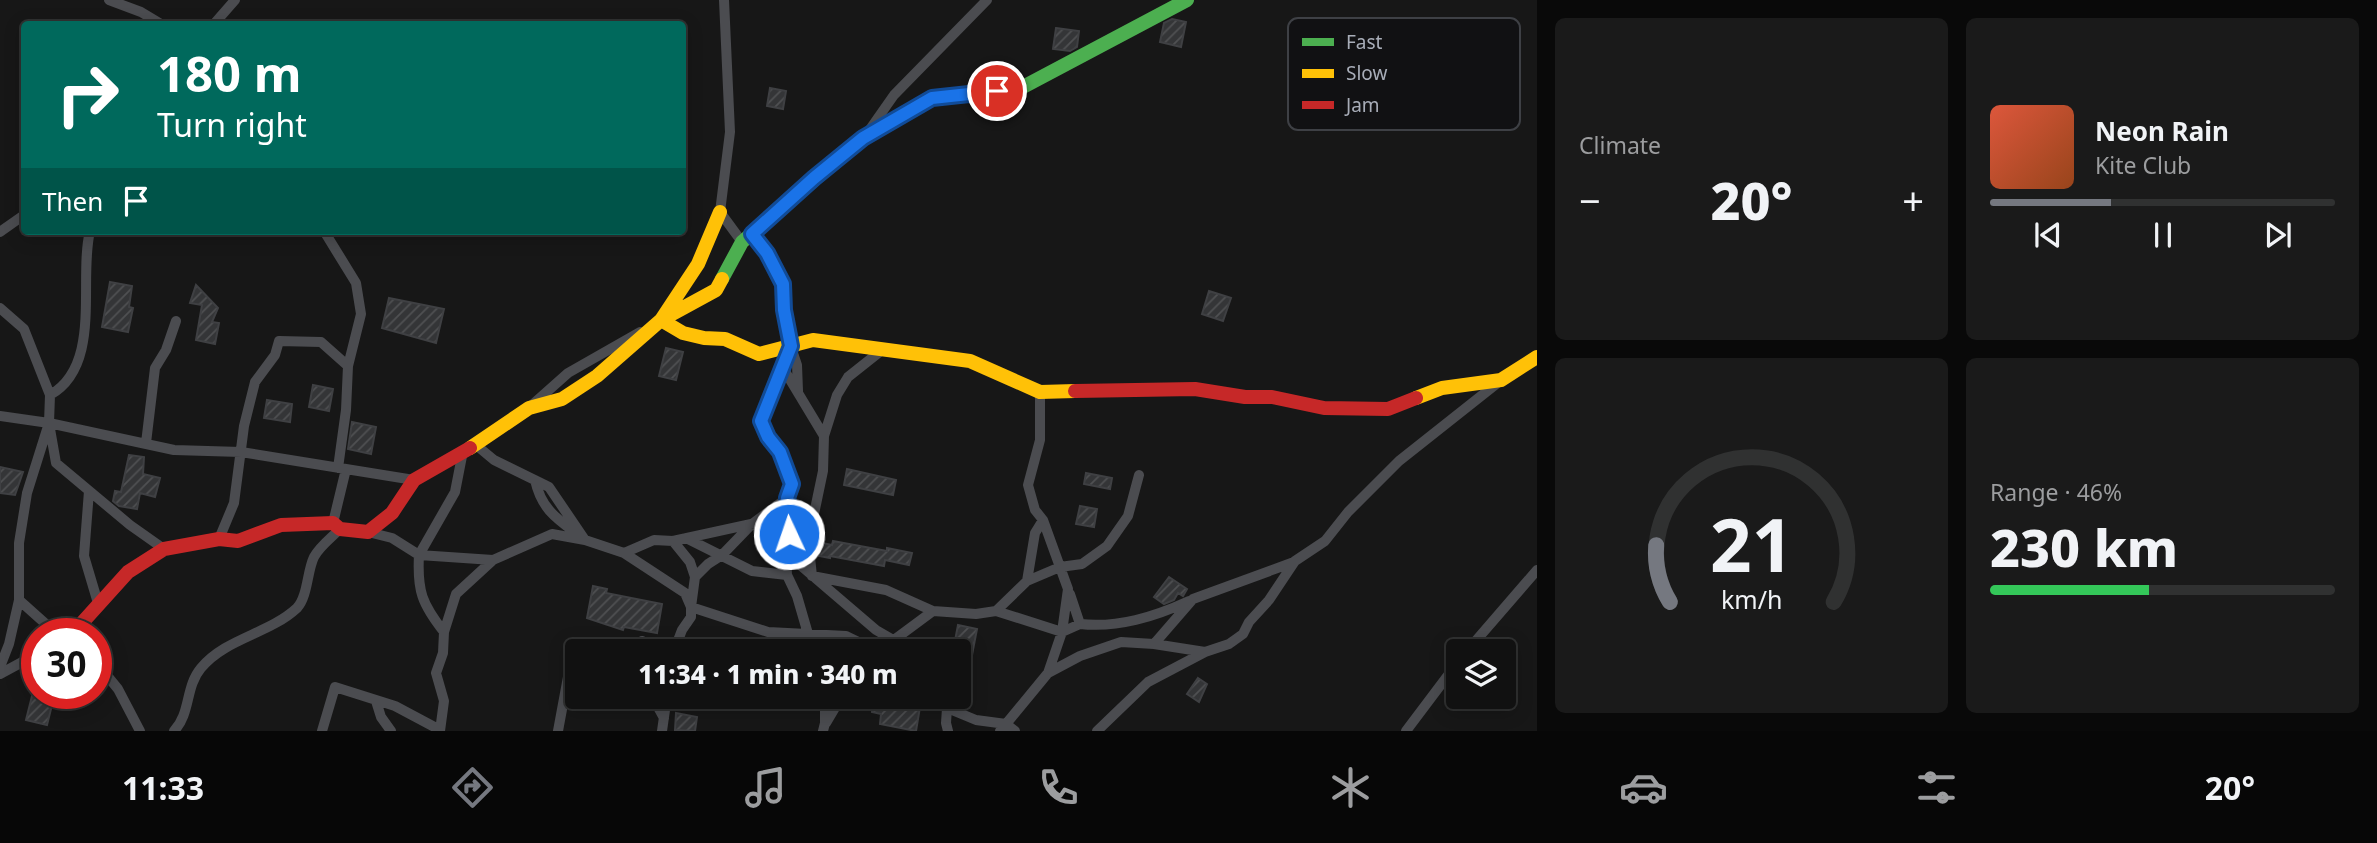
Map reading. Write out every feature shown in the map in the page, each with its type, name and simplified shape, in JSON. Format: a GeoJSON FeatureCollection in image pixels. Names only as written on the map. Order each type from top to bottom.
{"type":"FeatureCollection","features":[{"type":"Feature","properties":{"kind":"street"},"geometry":{"type":"LineString","coordinates":[[110,0],[156,21]]}},
{"type":"Feature","properties":{"kind":"street"},"geometry":{"type":"LineString","coordinates":[[217,21],[235,0]]}},
{"type":"Feature","properties":{"kind":"street"},"geometry":{"type":"LineString","coordinates":[[661,320],[698,264],[720,212],[730,132],[724,0]]}},
{"type":"Feature","properties":{"kind":"street"},"geometry":{"type":"LineString","coordinates":[[863,138],[894,95],[987,0]]}},
{"type":"Feature","properties":{"kind":"street"},"geometry":{"type":"LineString","coordinates":[[368,531],[392,513],[414,480],[470,448],[529,408],[562,399],[597,376],[661,320],[716,290],[747,239],[863,138],[932,98],[1019,89],[1187,0]]}},
{"type":"Feature","properties":{"kind":"street"},"geometry":{"type":"LineString","coordinates":[[720,212],[747,239],[767,253],[783,284],[784,310],[797,365],[798,391]]}},
{"type":"Feature","properties":{"kind":"street"},"geometry":{"type":"LineString","coordinates":[[0,232],[21,217]]}},
{"type":"Feature","properties":{"kind":"street"},"geometry":{"type":"LineString","coordinates":[[50,395],[60,389],[77,361],[85,337],[86,247],[89,235]]}},
{"type":"Feature","properties":{"kind":"street"},"geometry":{"type":"LineString","coordinates":[[174,731],[183,722],[191,681],[202,666],[237,640],[258,633],[300,605],[314,555],[337,526],[348,366],[360,314],[356,283],[326,235]]}},
{"type":"Feature","properties":{"kind":"street"},"geometry":{"type":"LineString","coordinates":[[0,308],[24,329],[50,395],[49,423],[56,463],[130,525],[164,549]]}},
{"type":"Feature","properties":{"kind":"street"},"geometry":{"type":"LineString","coordinates":[[661,320],[683,333],[724,339],[760,354],[813,340],[970,361],[1040,392],[1195,389],[1245,397],[1272,397],[1324,408],[1388,409],[1442,388],[1501,380]]}},
{"type":"Feature","properties":{"kind":"street"},"geometry":{"type":"LineString","coordinates":[[146,443],[155,368],[166,350],[176,321]]}},
{"type":"Feature","properties":{"kind":"street"},"geometry":{"type":"LineString","coordinates":[[219,539],[234,503],[244,426],[255,382],[275,355],[279,341],[321,342],[348,366]]}},
{"type":"Feature","properties":{"kind":"street"},"geometry":{"type":"LineString","coordinates":[[695,577],[722,555],[752,524],[787,498],[792,484],[780,452],[768,437],[761,421],[791,346]]}},
{"type":"Feature","properties":{"kind":"street"},"geometry":{"type":"LineString","coordinates":[[813,576],[810,557],[814,514],[823,471],[824,436],[837,395],[848,377],[883,350]]}},
{"type":"Feature","properties":{"kind":"street"},"geometry":{"type":"LineString","coordinates":[[813,576],[886,590],[933,611],[976,614],[996,611],[1062,632],[1080,624],[1098,626],[1128,622],[1168,610],[1295,561],[1325,541],[1399,460],[1501,380],[1537,357]]}},
{"type":"Feature","properties":{"kind":"street"},"geometry":{"type":"LineString","coordinates":[[783,368],[824,436]]}},
{"type":"Feature","properties":{"kind":"street"},"geometry":{"type":"LineString","coordinates":[[1040,392],[1040,440],[1028,485],[1035,510],[1043,520],[1080,624]]}},
{"type":"Feature","properties":{"kind":"street"},"geometry":{"type":"LineString","coordinates":[[0,416],[49,423],[174,450],[241,452],[414,480]]}},
{"type":"Feature","properties":{"kind":"street"},"geometry":{"type":"LineString","coordinates":[[0,667],[9,645],[19,600],[19,543],[27,493],[49,423]]}},
{"type":"Feature","properties":{"kind":"street"},"geometry":{"type":"LineString","coordinates":[[470,448],[549,487],[585,540]]}},
{"type":"Feature","properties":{"kind":"street"},"geometry":{"type":"LineString","coordinates":[[444,632],[428,612],[418,586],[419,555],[455,492],[470,448]]}},
{"type":"Feature","properties":{"kind":"street"},"geometry":{"type":"LineString","coordinates":[[996,611],[1027,581],[1060,567],[1082,564],[1107,546],[1128,516],[1139,475]]}},
{"type":"Feature","properties":{"kind":"street"},"geometry":{"type":"LineString","coordinates":[[535,480],[540,500],[562,523],[585,540]]}},
{"type":"Feature","properties":{"kind":"street"},"geometry":{"type":"LineString","coordinates":[[89,491],[85,556],[98,603]]}},
{"type":"Feature","properties":{"kind":"street"},"geometry":{"type":"LineString","coordinates":[[787,498],[792,515],[786,553],[787,575],[797,596],[809,639]]}},
{"type":"Feature","properties":{"kind":"street"},"geometry":{"type":"LineString","coordinates":[[624,553],[654,540],[673,541],[792,515],[814,514]]}},
{"type":"Feature","properties":{"kind":"street"},"geometry":{"type":"LineString","coordinates":[[1027,581],[1035,533],[1043,520]]}},
{"type":"Feature","properties":{"kind":"street"},"geometry":{"type":"LineString","coordinates":[[86,618],[128,572],[164,549],[219,539],[239,541],[281,525],[337,526],[368,531],[392,538],[419,555],[494,560]]}},
{"type":"Feature","properties":{"kind":"street"},"geometry":{"type":"LineString","coordinates":[[322,731],[335,687],[396,706],[440,730],[444,701],[436,673],[443,653],[444,632],[456,594],[494,560],[552,534],[585,540],[624,553],[685,593],[691,607],[768,632],[846,636],[852,639]]}},
{"type":"Feature","properties":{"kind":"street"},"geometry":{"type":"LineString","coordinates":[[686,538],[752,571],[787,575]]}},
{"type":"Feature","properties":{"kind":"street"},"geometry":{"type":"LineString","coordinates":[[673,541],[690,562],[695,577],[691,617],[679,639]]}},
{"type":"Feature","properties":{"kind":"street"},"geometry":{"type":"LineString","coordinates":[[786,553],[876,630],[892,639]]}},
{"type":"Feature","properties":{"kind":"street"},"geometry":{"type":"LineString","coordinates":[[1097,731],[1148,682],[1205,652],[1229,644],[1243,634],[1295,561]]}},
{"type":"Feature","properties":{"kind":"street"},"geometry":{"type":"LineString","coordinates":[[1477,639],[1537,570]]}},
{"type":"Feature","properties":{"kind":"street"},"geometry":{"type":"LineString","coordinates":[[1003,727],[1048,673],[1062,632],[1068,589]]}},
{"type":"Feature","properties":{"kind":"street"},"geometry":{"type":"LineString","coordinates":[[1154,644],[1193,599]]}},
{"type":"Feature","properties":{"kind":"street"},"geometry":{"type":"LineString","coordinates":[[19,600],[39,618]]}},
{"type":"Feature","properties":{"kind":"street"},"geometry":{"type":"LineString","coordinates":[[898,639],[933,611]]}},
{"type":"Feature","properties":{"kind":"street"},"geometry":{"type":"LineString","coordinates":[[1048,673],[1080,656],[1121,642],[1205,652]]}},
{"type":"Feature","properties":{"kind":"street"},"geometry":{"type":"LineString","coordinates":[[0,674],[21,663]]}},
{"type":"Feature","properties":{"kind":"street"},"geometry":{"type":"LineString","coordinates":[[1406,731],[1446,678]]}},
{"type":"Feature","properties":{"kind":"street"},"geometry":{"type":"LineString","coordinates":[[112,682],[140,731]]}},
{"type":"Feature","properties":{"kind":"street"},"geometry":{"type":"LineString","coordinates":[[558,731],[565,693]]}},
{"type":"Feature","properties":{"kind":"street"},"geometry":{"type":"LineString","coordinates":[[376,701],[381,717],[391,731]]}},
{"type":"Feature","properties":{"kind":"street"},"geometry":{"type":"LineString","coordinates":[[659,709],[664,718]]}},
{"type":"Feature","properties":{"kind":"street"},"geometry":{"type":"LineString","coordinates":[[662,731],[665,709]]}},
{"type":"Feature","properties":{"kind":"street"},"geometry":{"type":"LineString","coordinates":[[824,727],[825,709]]}},
{"type":"Feature","properties":{"kind":"street"},"geometry":{"type":"LineString","coordinates":[[824,727],[834,709]]}},
{"type":"Feature","properties":{"kind":"street"},"geometry":{"type":"LineString","coordinates":[[947,709],[948,731]]}},
{"type":"Feature","properties":{"kind":"street"},"geometry":{"type":"LineString","coordinates":[[949,709],[1015,731]]}},
{"type":"Feature","properties":{"kind":"building"},"geometry":{"type":"Polygon","coordinates":[[[1172,19],[1186,22],[1181,47],[1160,42],[1164,23],[1172,19]]]}},
{"type":"Feature","properties":{"kind":"building"},"geometry":{"type":"Polygon","coordinates":[[[1056,28],[1079,31],[1077,47],[1070,51],[1053,49],[1056,28]]]}},
{"type":"Feature","properties":{"kind":"building"},"geometry":{"type":"Polygon","coordinates":[[[770,88],[786,91],[783,109],[767,106],[770,88]]]}},
{"type":"Feature","properties":{"kind":"building"},"geometry":{"type":"Polygon","coordinates":[[[110,282],[132,286],[129,307],[133,308],[128,332],[102,327],[110,282]]]}},
{"type":"Feature","properties":{"kind":"building"},"geometry":{"type":"Polygon","coordinates":[[[196,285],[218,308],[212,322],[219,323],[215,344],[196,340],[202,305],[190,303],[196,285]]]}},
{"type":"Feature","properties":{"kind":"building"},"geometry":{"type":"Polygon","coordinates":[[[1209,291],[1231,298],[1223,321],[1202,314],[1209,291]]]}},
{"type":"Feature","properties":{"kind":"building"},"geometry":{"type":"Polygon","coordinates":[[[389,298],[444,309],[436,343],[382,328],[389,298]]]}},
{"type":"Feature","properties":{"kind":"building"},"geometry":{"type":"Polygon","coordinates":[[[666,348],[683,352],[676,380],[659,376],[666,348]]]}},
{"type":"Feature","properties":{"kind":"building"},"geometry":{"type":"Polygon","coordinates":[[[313,385],[333,389],[329,411],[309,407],[313,385]]]}},
{"type":"Feature","properties":{"kind":"building"},"geometry":{"type":"Polygon","coordinates":[[[267,400],[292,404],[290,422],[264,418],[267,400]]]}},
{"type":"Feature","properties":{"kind":"building"},"geometry":{"type":"Polygon","coordinates":[[[352,422],[376,427],[371,454],[348,449],[352,422]]]}},
{"type":"Feature","properties":{"kind":"building"},"geometry":{"type":"Polygon","coordinates":[[[129,455],[144,457],[143,474],[160,478],[155,497],[140,493],[137,509],[119,506],[113,501],[115,491],[121,492],[129,455]]]}},
{"type":"Feature","properties":{"kind":"building"},"geometry":{"type":"Polygon","coordinates":[[[0,467],[23,472],[15,495],[0,493],[0,467]]]}},
{"type":"Feature","properties":{"kind":"building"},"geometry":{"type":"Polygon","coordinates":[[[847,469],[896,480],[893,495],[844,485],[847,469]]]}},
{"type":"Feature","properties":{"kind":"building"},"geometry":{"type":"Polygon","coordinates":[[[1086,473],[1112,478],[1110,489],[1084,484],[1086,473]]]}},
{"type":"Feature","properties":{"kind":"building"},"geometry":{"type":"Polygon","coordinates":[[[1080,506],[1097,509],[1094,527],[1076,524],[1080,506]]]}},
{"type":"Feature","properties":{"kind":"building"},"geometry":{"type":"Polygon","coordinates":[[[833,541],[912,553],[909,565],[885,560],[884,566],[819,556],[822,543],[832,545],[833,541]]]}},
{"type":"Feature","properties":{"kind":"building"},"geometry":{"type":"Polygon","coordinates":[[[1169,577],[1187,589],[1183,596],[1178,593],[1174,600],[1164,604],[1154,597],[1169,577]]]}},
{"type":"Feature","properties":{"kind":"building"},"geometry":{"type":"Polygon","coordinates":[[[593,586],[607,589],[606,593],[662,604],[657,633],[624,627],[623,630],[587,618],[593,586]]]}},
{"type":"Feature","properties":{"kind":"building"},"geometry":{"type":"Polygon","coordinates":[[[958,625],[977,629],[972,655],[971,639],[955,639],[958,625]]]}},
{"type":"Feature","properties":{"kind":"building"},"geometry":{"type":"Polygon","coordinates":[[[1198,678],[1207,684],[1199,702],[1187,694],[1198,678]]]}},
{"type":"Feature","properties":{"kind":"building"},"geometry":{"type":"Polygon","coordinates":[[[29,709],[51,709],[47,725],[26,720],[29,709]]]}},
{"type":"Feature","properties":{"kind":"building"},"geometry":{"type":"Polygon","coordinates":[[[872,709],[920,709],[916,731],[880,724],[881,714],[872,712],[872,709]]]}},
{"type":"Feature","properties":{"kind":"building"},"geometry":{"type":"Polygon","coordinates":[[[676,713],[697,717],[695,731],[675,730],[676,713]]]}},
{"type":"Feature","properties":{"kind":"traffic: fast"},"geometry":{"type":"LineString","coordinates":[[722,279],[742,242],[863,138],[931,98],[1019,89],[1187,0]]}},
{"type":"Feature","properties":{"kind":"traffic: slow"},"geometry":{"type":"LineString","coordinates":[[720,212],[698,264],[661,320],[683,333],[725,339],[759,354],[813,340],[970,361],[1040,392],[1075,391]]}},
{"type":"Feature","properties":{"kind":"traffic: slow"},"geometry":{"type":"LineString","coordinates":[[470,448],[529,408],[562,399],[597,376],[661,320],[716,290],[722,279]]}},
{"type":"Feature","properties":{"kind":"traffic: slow"},"geometry":{"type":"LineString","coordinates":[[1416,398],[1442,388],[1501,380],[1537,357]]}},
{"type":"Feature","properties":{"kind":"traffic: jam"},"geometry":{"type":"LineString","coordinates":[[1075,391],[1195,389],[1245,397],[1272,397],[1324,408],[1388,409],[1416,398]]}},
{"type":"Feature","properties":{"kind":"traffic: jam"},"geometry":{"type":"LineString","coordinates":[[86,618],[128,572],[164,549],[219,539],[238,541],[281,525],[333,523],[340,529],[368,532],[392,513],[414,480],[470,448]]}},
{"type":"Feature","properties":{"kind":"route"},"geometry":{"type":"LineString","coordinates":[[789,534],[792,515],[787,498],[792,484],[780,452],[768,437],[761,421],[791,346],[790,334],[779,273],[752,234],[863,138],[932,98],[997,91]]}}]}
